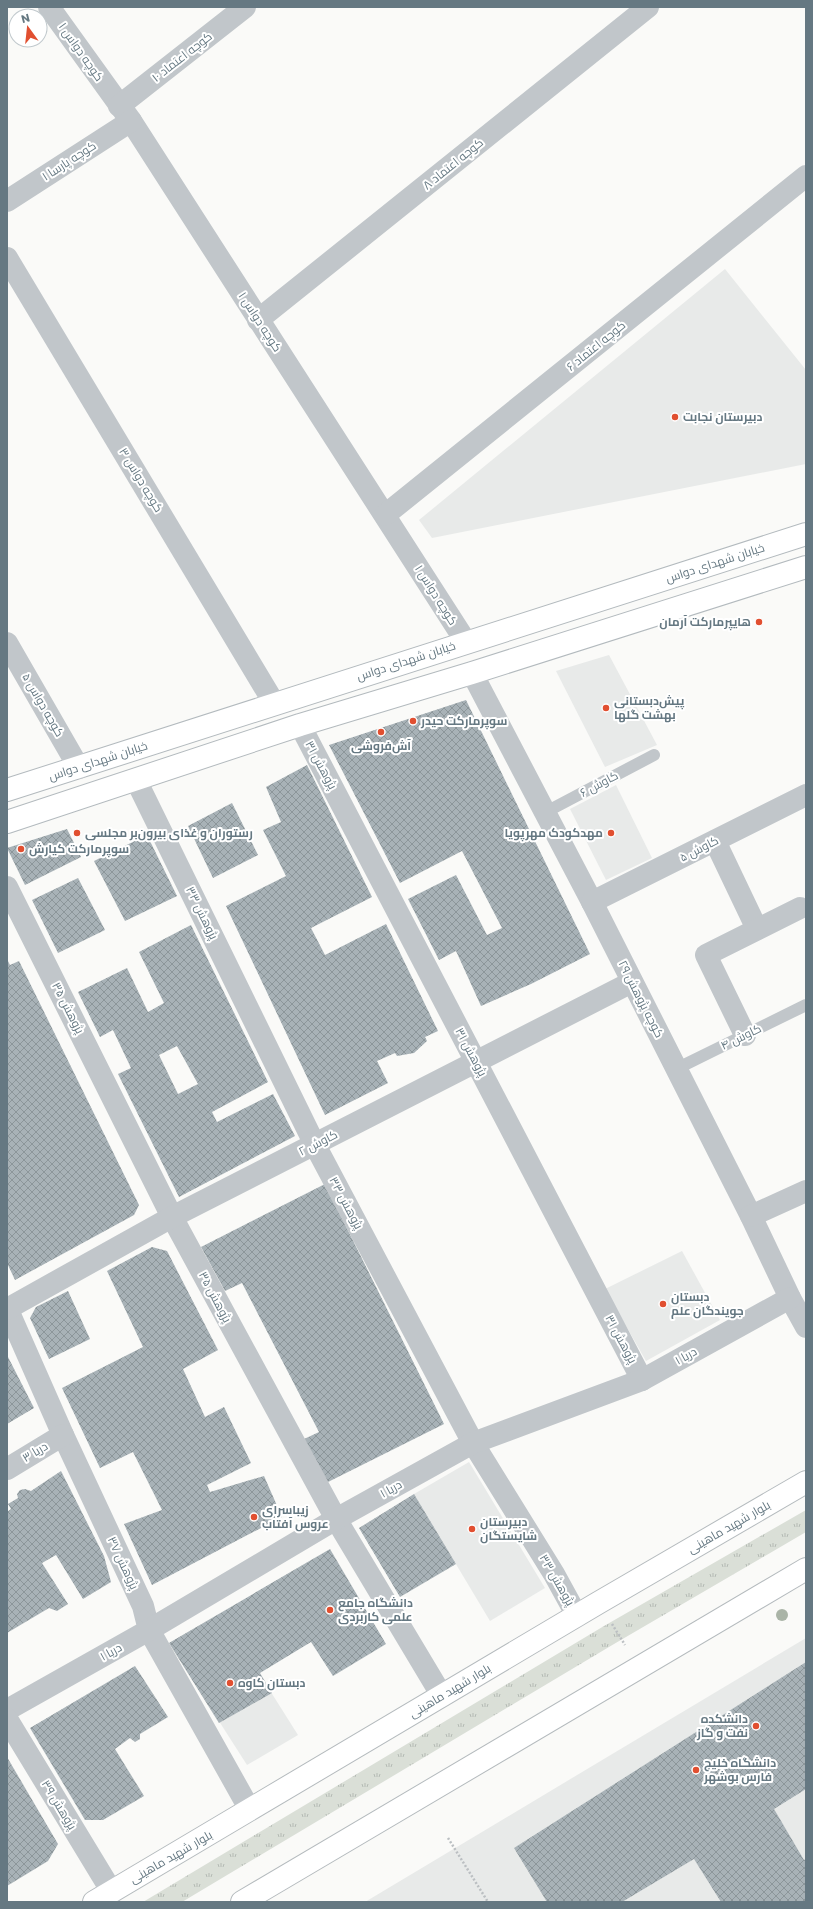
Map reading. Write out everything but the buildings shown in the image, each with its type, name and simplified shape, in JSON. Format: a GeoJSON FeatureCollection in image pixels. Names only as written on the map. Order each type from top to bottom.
{"type":"FeatureCollection","features":[{"type":"Feature","properties":{"kind":"street","name":"کوچه دواس ۱"},"geometry":{"type":"LineString","coordinates":[[49,7],[125,114],[466,642]]}},
{"type":"Feature","properties":{"kind":"street","name":"کوچه اعتماد ۱۰"},"geometry":{"type":"LineString","coordinates":[[125,114],[245,7]]}},
{"type":"Feature","properties":{"kind":"street","name":"کوچه اعتماد ۸"},"geometry":{"type":"LineString","coordinates":[[258,320],[648,7]]}},
{"type":"Feature","properties":{"kind":"street","name":"کوچه پارسا ۱"},"geometry":{"type":"LineString","coordinates":[[7,201],[125,114]]}},
{"type":"Feature","properties":{"kind":"street","name":"کوچه اعتماد ۶"},"geometry":{"type":"LineString","coordinates":[[385,515],[806,176]]}},
{"type":"Feature","properties":{"kind":"street","name":"کوچه دواس ۳"},"geometry":{"type":"LineString","coordinates":[[7,258],[274,704]]}},
{"type":"Feature","properties":{"kind":"street","name":"خیابان شهدای دواس"},"geometry":{"type":"LineString","coordinates":[[7,790],[80,768],[466,642],[806,534]]}},
{"type":"Feature","properties":{"kind":"street"},"geometry":{"type":"LineString","coordinates":[[7,822],[300,725],[472,673],[806,567]]}},
{"type":"Feature","properties":{"kind":"street","name":"کوچه دواس ۵"},"geometry":{"type":"LineString","coordinates":[[7,643],[80,768]]}},
{"type":"Feature","properties":{"kind":"street","name":"کوچه پژوهش ۲۹"},"geometry":{"type":"LineString","coordinates":[[472,673],[544,813],[592,902],[751,1216],[790,1298],[806,1327]]}},
{"type":"Feature","properties":{"kind":"street","name":"پژوهش ۳۱"},"geometry":{"type":"LineString","coordinates":[[300,725],[642,1380]]}},
{"type":"Feature","properties":{"kind":"street","name":"پژوهش ۳۳"},"geometry":{"type":"LineString","coordinates":[[136,780],[315,1145],[473,1443],[554,1574],[577,1616]]}},
{"type":"Feature","properties":{"kind":"street","name":"کاوش ۵"},"geometry":{"type":"LineString","coordinates":[[592,902],[806,796]]}},
{"type":"Feature","properties":{"kind":"street"},"geometry":{"type":"LineString","coordinates":[[715,841],[757,929]]}},
{"type":"Feature","properties":{"kind":"street","name":"پژوهش ۳۵"},"geometry":{"type":"LineString","coordinates":[[7,887],[172,1217],[336,1519],[442,1696]]}},
{"type":"Feature","properties":{"kind":"street"},"geometry":{"type":"LineString","coordinates":[[745,1035],[706,955],[800,908]]}},
{"type":"Feature","properties":{"kind":"street","name":"کاوش ۲"},"geometry":{"type":"LineString","coordinates":[[7,1309],[172,1217],[632,982]]}},
{"type":"Feature","properties":{"kind":"street"},"geometry":{"type":"LineString","coordinates":[[751,1216],[806,1191]]}},
{"type":"Feature","properties":{"kind":"street","name":"دریا ۱"},"geometry":{"type":"LineString","coordinates":[[7,1710],[149,1630],[336,1519],[473,1443],[642,1380],[790,1298]]}},
{"type":"Feature","properties":{"kind":"street","name":"پژوهش ۳۷"},"geometry":{"type":"LineString","coordinates":[[7,1309],[63,1435],[143,1606],[149,1630],[250,1810]]}},
{"type":"Feature","properties":{"kind":"street","name":"دریا ۳"},"geometry":{"type":"LineString","coordinates":[[7,1469],[63,1435]]}},
{"type":"Feature","properties":{"kind":"street","name":"بلوار شهید ماهینی"},"geometry":{"type":"LineString","coordinates":[[103,1897],[598,1603],[806,1482]]}},
{"type":"Feature","properties":{"kind":"street"},"geometry":{"type":"LineString","coordinates":[[242,1902],[806,1569]]}},
{"type":"Feature","properties":{"kind":"street","name":"پژوهش ۳۹"},"geometry":{"type":"LineString","coordinates":[[7,1719],[103,1897]]}},
{"type":"Feature","properties":{"kind":"lane","name":"کاوش ۶"},"geometry":{"type":"LineString","coordinates":[[544,813],[654,755]]}},
{"type":"Feature","properties":{"kind":"lane","name":"کاوش ۴"},"geometry":{"type":"LineString","coordinates":[[676,1069],[806,1005]]}},
{"type":"Feature","properties":{"kind":"path"},"geometry":{"type":"LineString","coordinates":[[598,1603],[640,1667]]}},
{"type":"Feature","properties":{"kind":"path"},"geometry":{"type":"LineString","coordinates":[[448,1838],[488,1902]]}},
{"type":"Feature","properties":{"kind":"shaded area","name":"دبیرستان نجابت"},"geometry":{"type":"Polygon","coordinates":[[[725,269],[806,370],[806,464],[432,538],[419,520],[725,269]]]}},
{"type":"Feature","properties":{"kind":"shaded area","name":"پیش‌دبستانی بهشت گلها"},"geometry":{"type":"Polygon","coordinates":[[[609,655],[657,745],[605,767],[556,671],[609,655]]]}},
{"type":"Feature","properties":{"kind":"shaded area","name":"مهدکودک مهرپویا"},"geometry":{"type":"Polygon","coordinates":[[[616,785],[652,858],[606,880],[570,809],[616,785]]]}},
{"type":"Feature","properties":{"kind":"shaded area","name":"دبستان جویندگان علم"},"geometry":{"type":"Polygon","coordinates":[[[682,1251],[720,1320],[646,1361],[605,1289],[682,1251]]]}},
{"type":"Feature","properties":{"kind":"shaded area","name":"دبیرستان شایستگان"},"geometry":{"type":"Polygon","coordinates":[[[469,1462],[545,1588],[490,1621],[414,1494],[469,1462]]]}},
{"type":"Feature","properties":{"kind":"shaded area","name":"دبستان کاوه"},"geometry":{"type":"Polygon","coordinates":[[[221,1613],[298,1735],[247,1765],[169,1643],[221,1613]]]}},
{"type":"Feature","properties":{"kind":"shaded area","name":"دانشگاه خلیج فارس بوشهر"},"geometry":{"type":"Polygon","coordinates":[[[806,1638],[806,1902],[365,1902],[806,1638]]]}},
{"type":"Feature","properties":{"kind":"green space"},"geometry":{"type":"Polygon","coordinates":[[[806,1510],[806,1532],[614,1644],[182,1902],[143,1902],[604,1626],[806,1510]]]}},
{"type":"Feature","properties":{"kind":"place","name":"دبیرستان نجابت"},"geometry":{"type":"Point","coordinates":[675,417]}},
{"type":"Feature","properties":{"kind":"place","name":"هایپرمارکت آرمان"},"geometry":{"type":"Point","coordinates":[759,622]}},
{"type":"Feature","properties":{"kind":"place","name":"پیش‌دبستانی بهشت گلها"},"geometry":{"type":"Point","coordinates":[606,708]}},
{"type":"Feature","properties":{"kind":"place","name":"سوپرمارکت حیدر"},"geometry":{"type":"Point","coordinates":[413,721]}},
{"type":"Feature","properties":{"kind":"place","name":"آش‌فروشی"},"geometry":{"type":"Point","coordinates":[381,732]}},
{"type":"Feature","properties":{"kind":"place","name":"رستوران و غذای بیرون‌بر مجلسی"},"geometry":{"type":"Point","coordinates":[77,833]}},
{"type":"Feature","properties":{"kind":"place","name":"مهدکودک مهرپویا"},"geometry":{"type":"Point","coordinates":[611,833]}},
{"type":"Feature","properties":{"kind":"place","name":"سوپرمارکت کیارش"},"geometry":{"type":"Point","coordinates":[21,849]}},
{"type":"Feature","properties":{"kind":"place","name":"دبستان جویندگان علم"},"geometry":{"type":"Point","coordinates":[663,1304]}},
{"type":"Feature","properties":{"kind":"place","name":"زیباسرای عروس آفتاب"},"geometry":{"type":"Point","coordinates":[254,1517]}},
{"type":"Feature","properties":{"kind":"place","name":"دبیرستان شایستگان"},"geometry":{"type":"Point","coordinates":[472,1529]}},
{"type":"Feature","properties":{"kind":"place","name":"دانشگاه جامع علمی کاربردی"},"geometry":{"type":"Point","coordinates":[330,1610]}},
{"type":"Feature","properties":{"kind":"place","name":"دبستان کاوه"},"geometry":{"type":"Point","coordinates":[230,1683]}},
{"type":"Feature","properties":{"kind":"place","name":"دانشکده نفت و گاز"},"geometry":{"type":"Point","coordinates":[756,1726]}},
{"type":"Feature","properties":{"kind":"place","name":"دانشگاه خلیج فارس بوشهر"},"geometry":{"type":"Point","coordinates":[696,1770]}}]}
